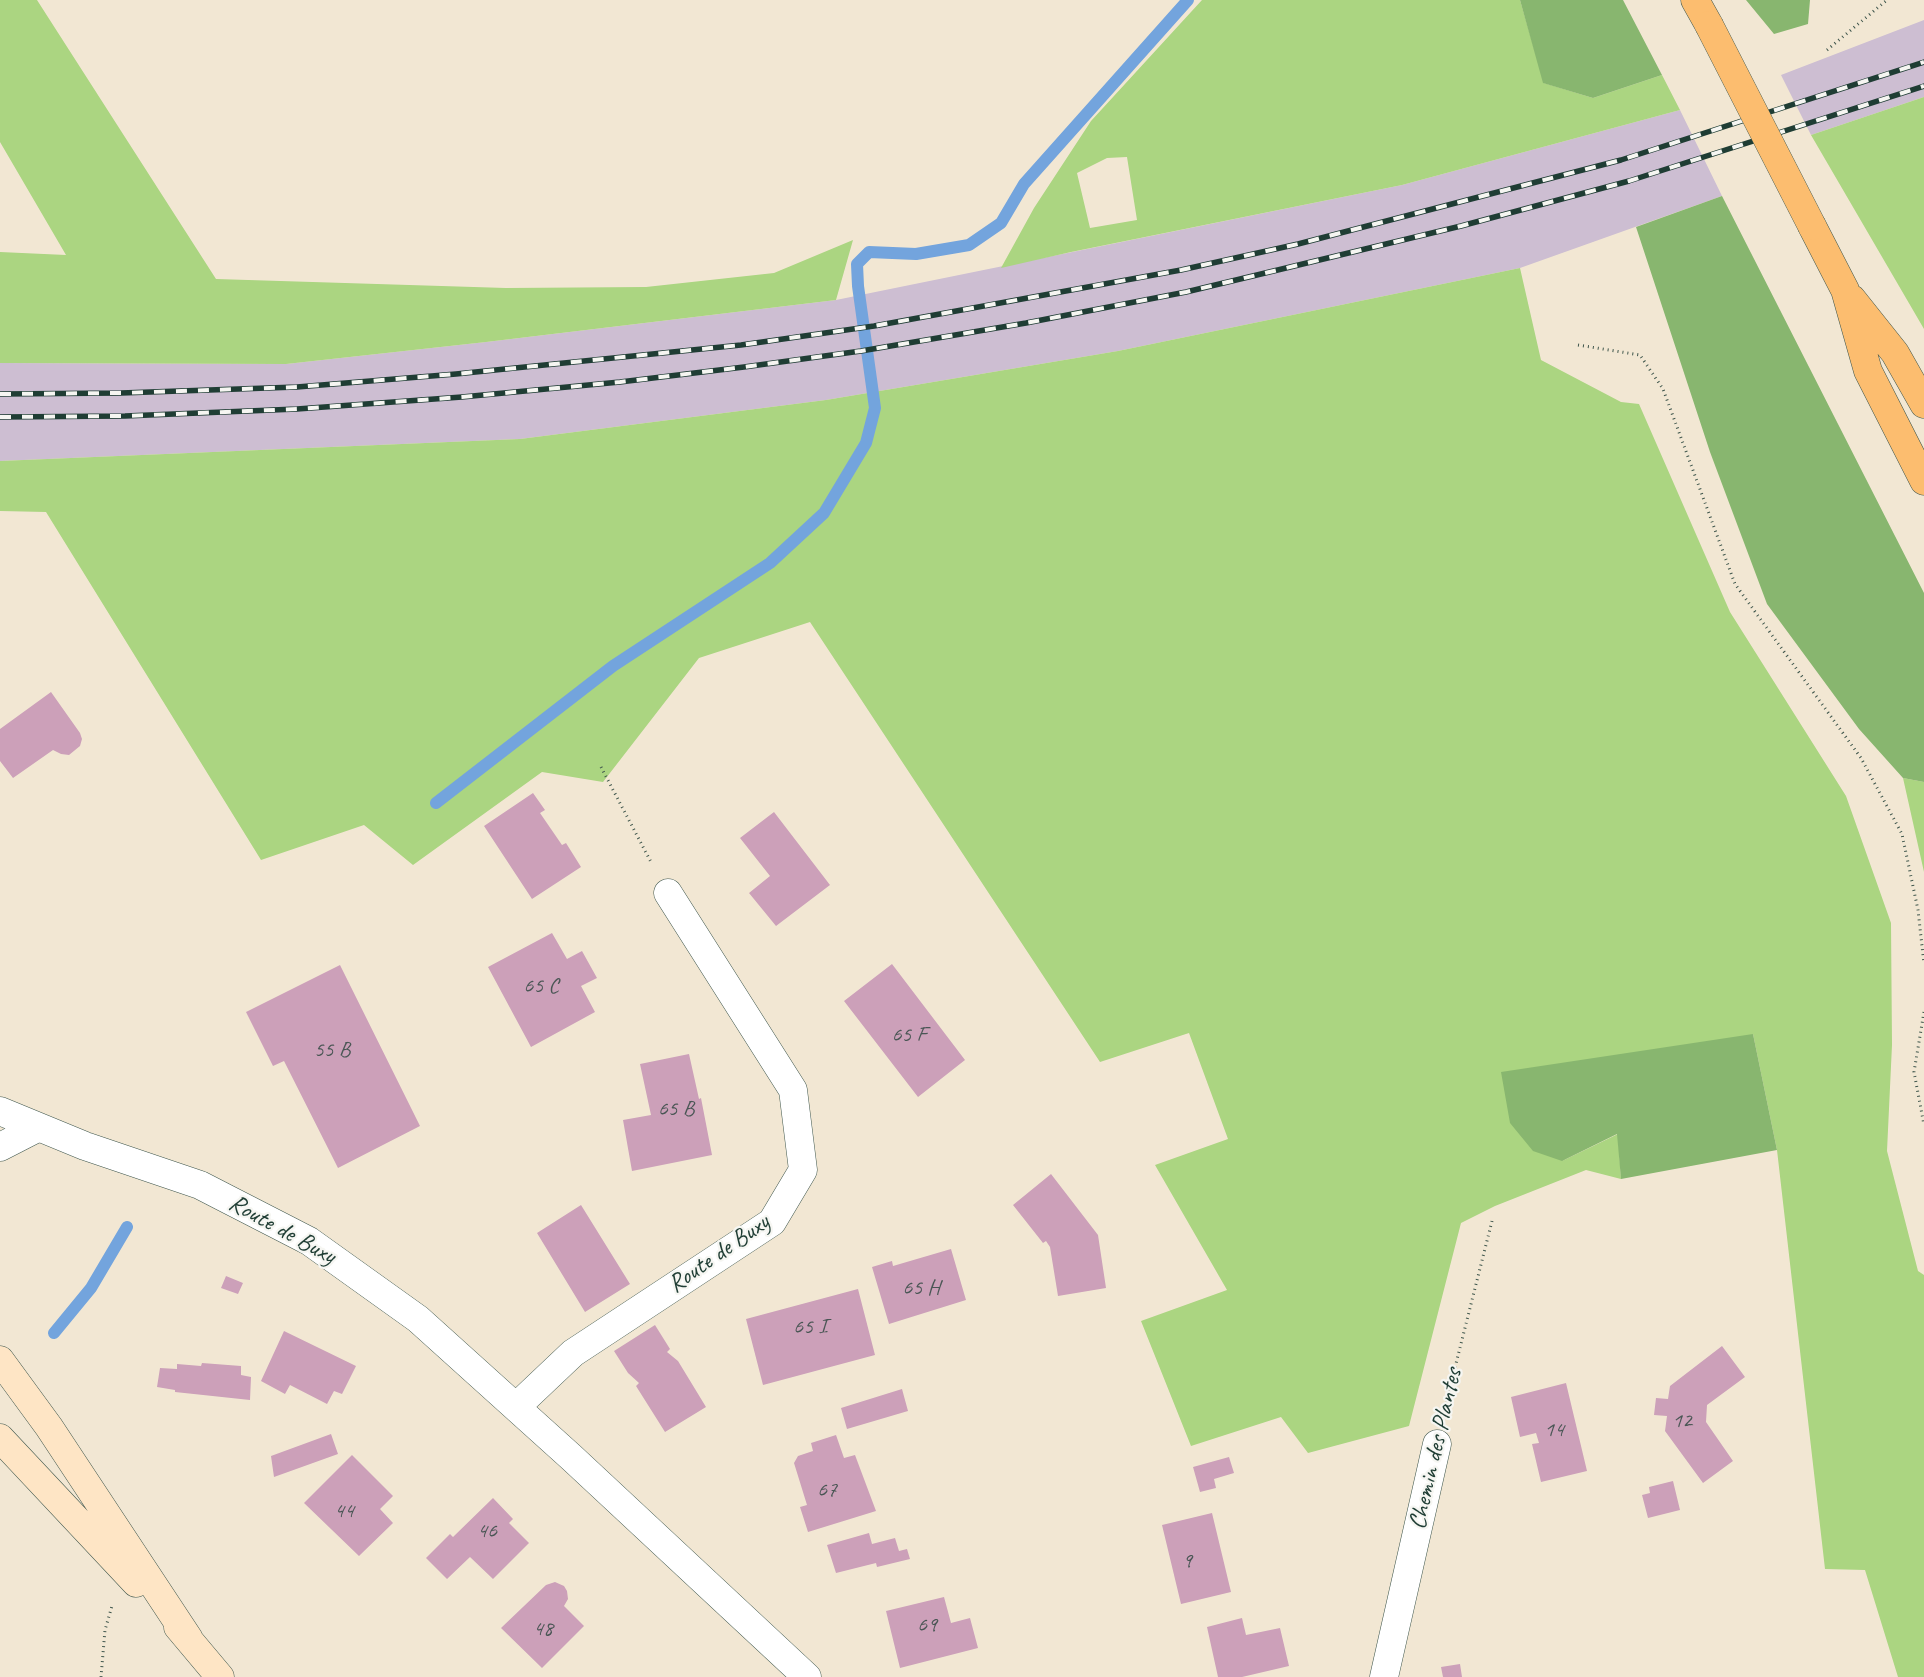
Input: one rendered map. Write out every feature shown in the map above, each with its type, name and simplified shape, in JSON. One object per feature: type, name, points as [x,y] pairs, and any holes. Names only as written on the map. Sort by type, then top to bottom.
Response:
[{"type":"main road","points":[[1695,0],[1845,290],[1868,371],[1924,481]]},
{"type":"main road","points":[[1845,290],[1896,353],[1924,404]]},
{"type":"main road","points":[[0,1360],[49,1427],[189,1639]]},
{"type":"main road","points":[[0,1438],[189,1639],[220,1677]]},
{"type":"street","name":"Route de Buxy","points":[[516,1408],[573,1353],[772,1222],[803,1170],[793,1090],[668,893]]},
{"type":"street","name":"Route de Buxy","points":[[0,1111],[39,1128],[200,1185],[310,1241],[418,1319],[571,1456],[807,1677]]},
{"type":"street","name":"Route de Buxy","points":[[0,1128],[39,1128]]},
{"type":"street","points":[[0,1147],[39,1128]]},
{"type":"street","name":"Chemin des Plantes","points":[[1384,1677],[1437,1444]]},
{"type":"path","points":[[1827,50],[1887,0]]},
{"type":"path","points":[[1578,345],[1640,355],[1663,389],[1735,584],[1861,758],[1902,834],[1918,910],[1924,964]]},
{"type":"path","points":[[601,767],[668,893]]},
{"type":"path","points":[[1924,1012],[1914,1072],[1924,1125]]},
{"type":"path","name":"Chemin des Plantes","points":[[1437,1444],[1492,1221]]},
{"type":"path","points":[[101,1677],[105,1630],[122,1568]]},
{"type":"shaded area","points":[[1924,20],[1924,97],[1811,135],[1781,75]]},
{"type":"shaded area","points":[[1680,110],[1722,196],[1520,268],[1118,351],[826,400],[520,439],[0,461],[0,363],[286,364],[836,300],[1402,185]]},
{"type":"green space","points":[[0,0],[37,0],[216,279],[506,288],[646,287],[774,273],[853,240],[836,300],[286,364],[0,363],[0,252],[66,255],[0,142]]},
{"type":"green space","points":[[1202,0],[1520,0],[1544,83],[1593,98],[1662,75],[1680,110],[1402,185],[1001,268],[1034,208],[1091,121]],"holes":[[[1127,157],[1137,220],[1090,228],[1077,173],[1107,158]]]},
{"type":"green space","points":[[1520,0],[1623,0],[1662,75],[1593,98],[1543,83]]},
{"type":"green space","points":[[1746,0],[1810,0],[1808,24],[1774,34]]},
{"type":"green space","points":[[1924,97],[1924,329],[1811,135]]},
{"type":"green space","points":[[1722,196],[1924,593],[1924,782],[1903,778],[1859,729],[1767,604],[1710,452],[1636,227]]},
{"type":"green space","points":[[1520,268],[1541,360],[1621,402],[1639,404],[1730,612],[1846,796],[1891,923],[1892,1045],[1887,1151],[1918,1271],[1924,1275],[1924,1677],[1898,1677],[1865,1570],[1825,1569],[1777,1150],[1753,1034],[1562,1161],[1618,1134],[1621,1179],[1586,1170],[1495,1206],[1461,1223],[1409,1426],[1308,1453],[1281,1417],[1191,1446],[1141,1321],[1227,1290],[1155,1165],[1228,1139],[1189,1033],[1100,1062],[810,622],[699,658],[603,782],[542,772],[413,865],[364,825],[261,860],[46,512],[0,511],[0,461],[520,439],[826,400],[1118,351]]},
{"type":"green space","points":[[1903,778],[1924,782],[1924,872]]},
{"type":"green space","points":[[1753,1034],[1777,1150],[1621,1179],[1617,1134],[1562,1161],[1533,1151],[1510,1123],[1501,1072]]},
{"type":"building","points":[[51,692],[80,733],[82,739],[80,746],[69,755],[53,750],[13,778],[0,761],[0,729]]},
{"type":"building","points":[[533,793],[545,810],[540,813],[562,845],[566,843],[581,867],[532,899],[484,826]]},
{"type":"building","points":[[774,812],[830,885],[776,926],[749,893],[770,876],[740,838]]},
{"type":"building","points":[[552,933],[567,959],[582,951],[597,978],[581,986],[595,1012],[531,1047],[488,967]]},
{"type":"building","points":[[892,964],[965,1060],[918,1097],[844,1001]]},
{"type":"building","points":[[340,965],[420,1126],[338,1168],[284,1061],[273,1066],[246,1012]]},
{"type":"building","points":[[689,1054],[699,1099],[701,1098],[712,1155],[632,1171],[623,1120],[651,1115],[640,1064]]},
{"type":"building","points":[[1051,1174],[1098,1235],[1106,1288],[1058,1296],[1050,1247],[1046,1241],[1043,1243],[1013,1205]]},
{"type":"building","points":[[581,1205],[630,1284],[585,1312],[537,1233]]},
{"type":"building","points":[[951,1249],[966,1300],[889,1324],[872,1267],[892,1261],[893,1266]]},
{"type":"building","points":[[226,1276],[243,1283],[238,1294],[221,1288]]},
{"type":"building","points":[[858,1289],[875,1355],[763,1385],[746,1319]]},
{"type":"building","points":[[655,1325],[670,1349],[667,1352],[678,1361],[706,1407],[665,1432],[636,1386],[639,1383],[628,1373],[614,1351]]},
{"type":"building","points":[[284,1331],[356,1366],[342,1394],[334,1391],[327,1404],[290,1385],[285,1394],[261,1381]]},
{"type":"building","points":[[1722,1346],[1745,1377],[1707,1405],[1706,1422],[1733,1461],[1703,1483],[1665,1431],[1667,1416],[1654,1415],[1656,1398],[1668,1399],[1670,1386]]},
{"type":"building","points":[[202,1363],[241,1366],[241,1375],[251,1377],[250,1400],[175,1392],[175,1390],[157,1387],[160,1368],[177,1369],[177,1364],[201,1366]]},
{"type":"building","points":[[1566,1383],[1587,1471],[1541,1482],[1532,1444],[1539,1443],[1536,1433],[1520,1437],[1511,1397]]},
{"type":"building","points":[[902,1389],[908,1411],[847,1429],[841,1408]]},
{"type":"building","points":[[331,1434],[338,1454],[274,1477],[271,1456]]},
{"type":"building","points":[[836,1435],[844,1458],[855,1455],[876,1511],[808,1532],[800,1507],[807,1505],[794,1463],[798,1456],[813,1451],[811,1443]]},
{"type":"building","points":[[352,1455],[393,1496],[380,1509],[393,1523],[359,1556],[304,1503]]},
{"type":"building","points":[[1229,1457],[1234,1473],[1214,1479],[1216,1488],[1200,1492],[1193,1467]]},
{"type":"building","points":[[1673,1481],[1680,1510],[1648,1518],[1642,1495],[1650,1493],[1649,1487]]},
{"type":"building","points":[[493,1498],[513,1519],[509,1523],[529,1543],[493,1579],[470,1557],[447,1579],[426,1558],[450,1534],[453,1537]]},
{"type":"building","points":[[1212,1513],[1231,1592],[1181,1604],[1162,1525]]},
{"type":"building","points":[[869,1533],[872,1544],[895,1538],[899,1551],[907,1549],[910,1559],[877,1567],[876,1563],[836,1573],[827,1545]]},
{"type":"building","points":[[555,1582],[564,1586],[567,1591],[568,1599],[564,1606],[584,1626],[542,1668],[501,1628],[546,1585]]},
{"type":"building","points":[[944,1597],[951,1623],[970,1618],[978,1648],[900,1668],[886,1611]]},
{"type":"building","points":[[1242,1618],[1246,1635],[1280,1628],[1289,1666],[1242,1677],[1218,1677],[1207,1627]]},
{"type":"building","points":[[1460,1664],[1462,1677],[1443,1677],[1441,1667]]},
{"type":"waterway","points":[[436,803],[613,666],[770,563],[824,513],[866,443],[875,408],[858,286],[857,264],[869,252],[916,254],[969,245],[1001,223],[1024,184],[1188,0]]},
{"type":"waterway","points":[[54,1333],[91,1288],[127,1227]]},
{"type":"railway","points":[[0,394],[121,393],[297,387],[456,374],[741,345],[874,326],[1181,270],[1298,244],[1621,160],[1924,62]]},
{"type":"railway","points":[[0,417],[125,416],[297,409],[462,397],[620,382],[744,367],[861,351],[1026,323],[1186,292],[1461,226],[1629,181],[1924,86]]}]
